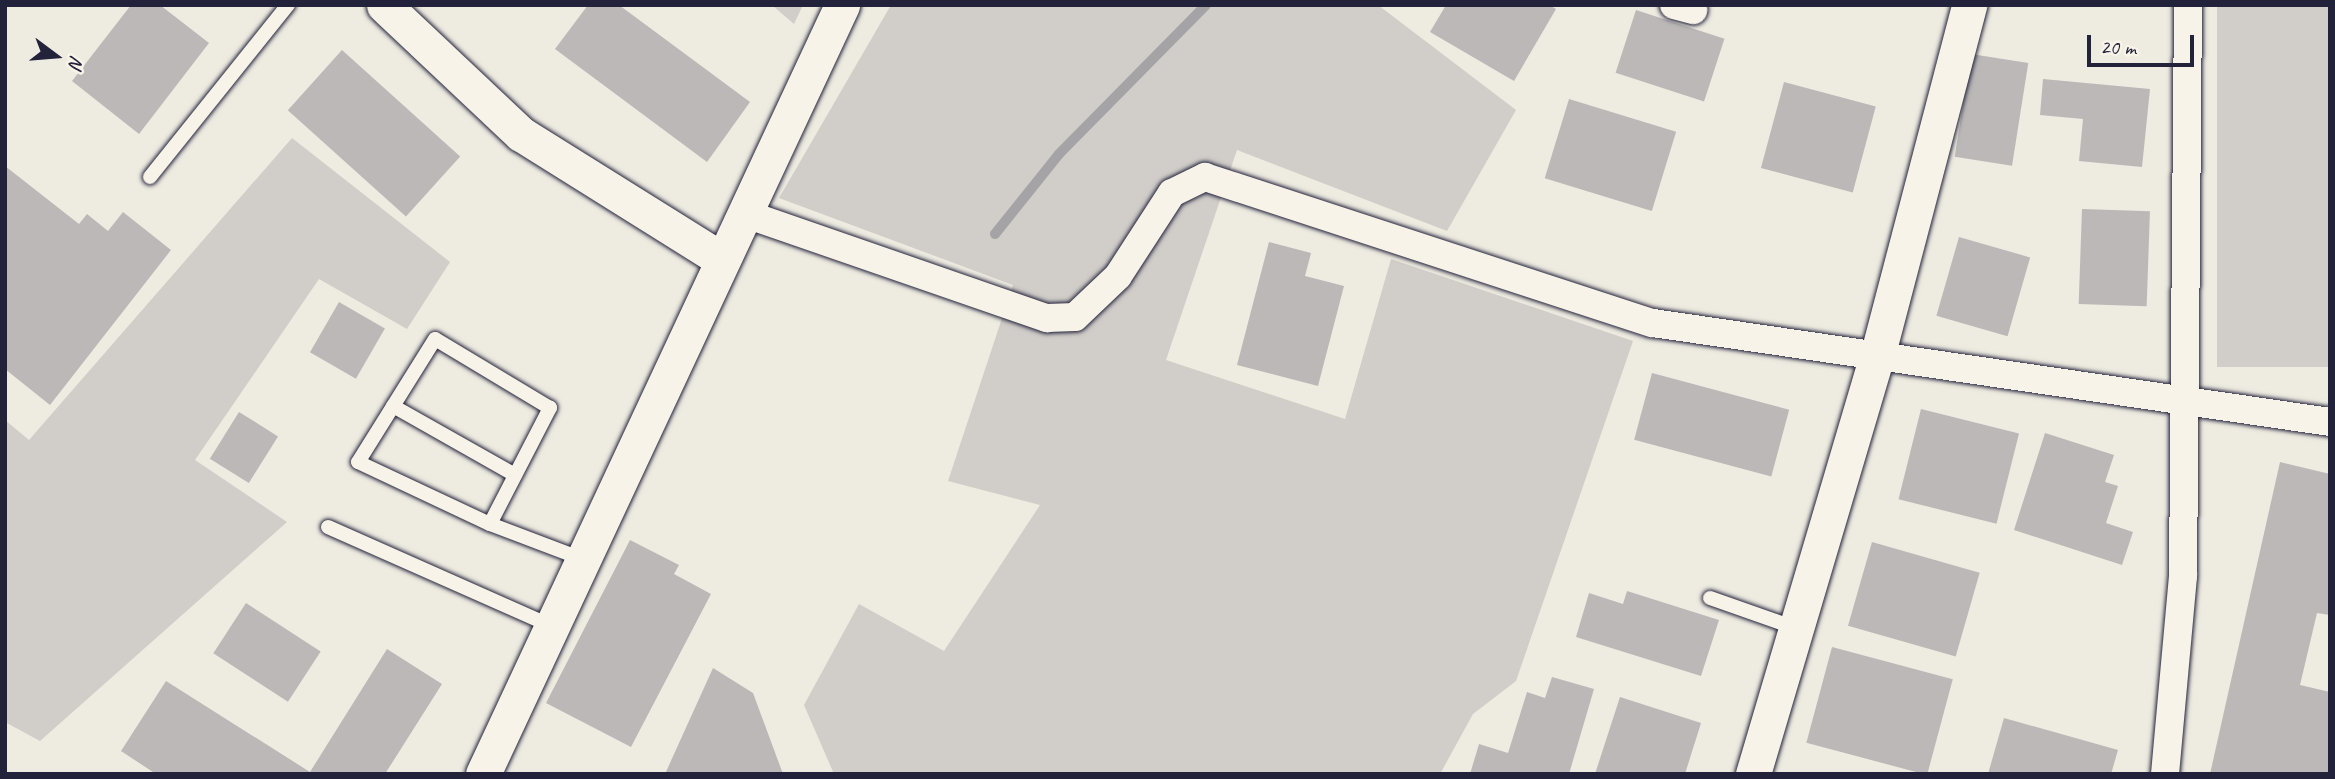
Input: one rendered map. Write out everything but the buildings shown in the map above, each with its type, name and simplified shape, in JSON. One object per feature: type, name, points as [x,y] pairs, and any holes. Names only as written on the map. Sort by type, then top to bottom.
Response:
[{"type":"street","points":[[384,5],[531,141],[720,259]]},
{"type":"street","points":[[482,774],[720,259],[842,5]]},
{"type":"street","points":[[1753,774],[1878,353],[1969,5]]},
{"type":"street","points":[[2165,774],[2183,576],[2188,400],[2188,5]]},
{"type":"street","points":[[743,213],[1047,318],[1075,317],[1118,276],[1172,193],[1205,177],[1653,323],[1878,353],[2330,422]]},
{"type":"lane","points":[[150,177],[288,5]]},
{"type":"lane","points":[[490,524],[550,408],[435,339],[358,462],[490,524],[582,559]]},
{"type":"lane","points":[[393,406],[515,475]]},
{"type":"lane","points":[[328,527],[551,626]]},
{"type":"lane","points":[[1710,598],[1797,629]]},
{"type":"shaded area","points":[[772,5],[803,5],[794,24]]},
{"type":"shaded area","points":[[891,5],[1378,5],[1516,110],[1447,231],[1237,150],[1166,360],[1345,419],[1391,259],[1633,341],[1516,681],[1473,714],[1440,774],[834,774],[804,705],[859,604],[944,651],[1040,505],[948,481],[1013,285],[779,198]]},
{"type":"shaded area","points":[[2217,5],[2330,5],[2330,367],[2217,367]]},
{"type":"shaded area","points":[[292,138],[450,262],[407,329],[319,279],[195,460],[287,522],[40,741],[5,722],[5,420],[29,440]]},
{"type":"waterway","points":[[995,234],[1059,154],[1206,5]]}]
